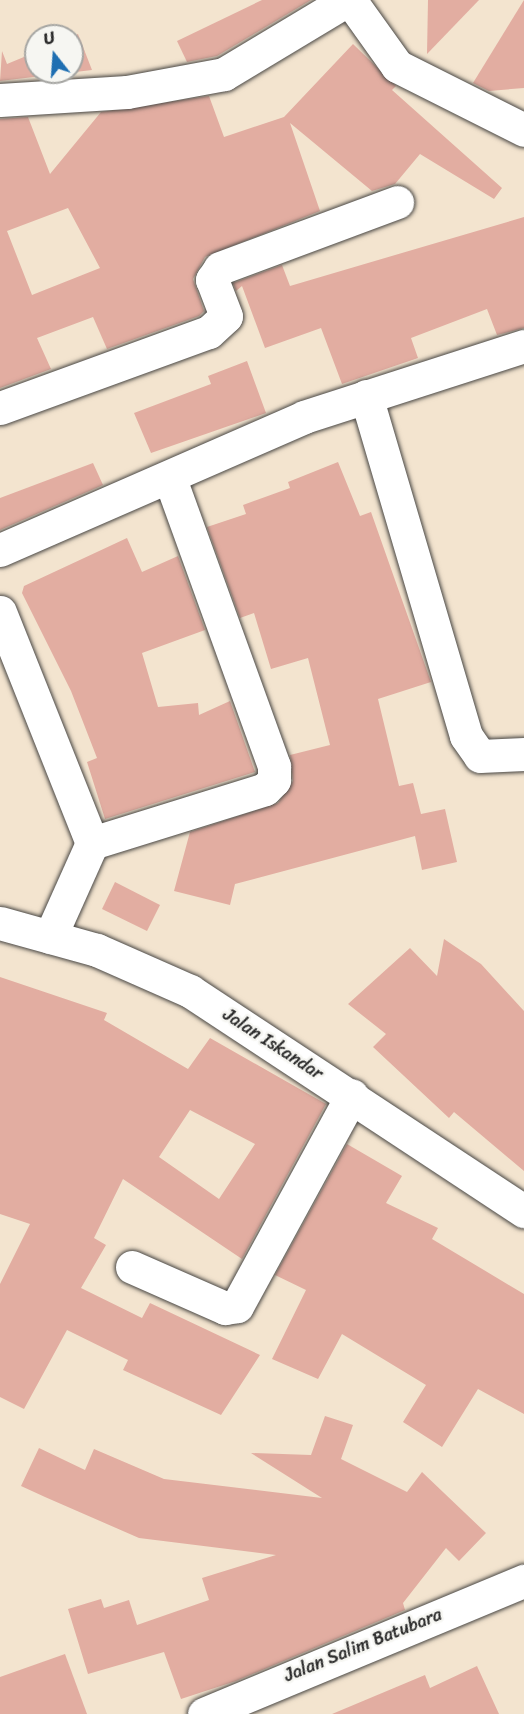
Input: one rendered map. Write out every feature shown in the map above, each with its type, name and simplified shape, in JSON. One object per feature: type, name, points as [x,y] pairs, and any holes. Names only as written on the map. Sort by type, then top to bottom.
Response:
[{"type":"street","points":[[0,100],[127,92],[224,74],[348,0],[397,66],[524,130]]},
{"type":"street","points":[[0,408],[209,332],[226,316],[212,280],[220,268],[397,202]]},
{"type":"street","points":[[0,550],[170,479],[304,417],[524,346]]},
{"type":"street","points":[[366,396],[466,736],[480,756],[524,754]]},
{"type":"street","points":[[92,843],[265,789],[274,780],[274,766],[170,479]]},
{"type":"street","points":[[0,612],[92,843],[50,937]]},
{"type":"street","name":"Jalan Iskandar","points":[[0,923],[97,950],[190,991],[352,1095],[524,1211]]},
{"type":"street","points":[[132,1267],[225,1308],[237,1306],[352,1095]]},
{"type":"street","name":"Jalan Salim Batubara","points":[[204,1714],[248,1703],[524,1581]]},
{"type":"building","points":[[262,0],[311,0],[217,56],[187,62],[177,41]]},
{"type":"building","points":[[428,0],[479,0],[427,54]]},
{"type":"building","points":[[524,0],[524,88],[489,91],[473,83]]},
{"type":"building","points":[[353,44],[396,86],[392,90],[502,188],[494,199],[420,154],[395,184],[372,191],[290,123],[320,211],[205,257],[193,279],[204,311],[199,316],[107,349],[93,317],[37,338],[51,369],[0,388],[0,119],[28,117],[50,174],[101,112],[209,96],[224,137],[284,117]],"holes":[[[68,208],[100,268],[32,295],[7,231]]]},
{"type":"building","points":[[84,49],[92,70],[84,71]]},
{"type":"building","points":[[2,51],[7,64],[24,57],[24,78],[0,81]]},
{"type":"building","points":[[524,217],[524,328],[497,335],[487,309],[411,338],[418,358],[342,384],[321,328],[265,348],[242,286],[236,291],[233,283],[282,265],[290,286]]},
{"type":"building","points":[[247,361],[266,413],[151,453],[134,413],[211,384],[208,376]]},
{"type":"building","points":[[338,462],[360,516],[371,512],[431,682],[378,699],[399,786],[413,783],[421,814],[445,809],[457,862],[422,870],[415,836],[235,884],[230,905],[174,891],[190,832],[278,803],[293,781],[290,755],[330,745],[308,658],[271,669],[254,613],[240,618],[207,527],[246,514],[243,505],[290,488],[288,482]]},
{"type":"building","points":[[93,463],[103,485],[0,530],[0,498]]},
{"type":"building","points":[[127,538],[142,572],[178,556],[205,630],[142,653],[158,707],[198,703],[199,715],[230,701],[255,772],[105,819],[87,762],[97,758],[71,691],[22,593],[24,586]]},
{"type":"building","points":[[115,882],[160,905],[147,931],[102,909]]},
{"type":"building","points":[[444,939],[481,964],[524,1011],[524,1171],[454,1112],[449,1118],[373,1047],[386,1034],[348,1004],[410,948],[437,976]]},
{"type":"building","points":[[0,977],[107,1013],[104,1020],[188,1069],[210,1038],[326,1104],[242,1259],[123,1179],[94,1238],[106,1245],[81,1288],[142,1318],[150,1303],[260,1355],[221,1415],[123,1370],[128,1360],[67,1330],[24,1409],[0,1397],[0,1284],[30,1224],[0,1214]],"holes":[[[190,1110],[255,1144],[219,1199],[159,1157]]]},
{"type":"building","points":[[347,1144],[402,1176],[386,1203],[438,1228],[432,1239],[524,1294],[524,1414],[478,1389],[442,1447],[403,1422],[426,1385],[342,1334],[318,1379],[272,1359],[306,1290],[275,1275]]},
{"type":"building","points":[[325,1416],[353,1425],[341,1459],[407,1492],[422,1472],[486,1533],[459,1561],[446,1548],[403,1603],[405,1610],[236,1681],[181,1699],[164,1652],[88,1674],[68,1609],[101,1599],[104,1608],[129,1600],[137,1625],[209,1600],[202,1578],[276,1555],[139,1538],[45,1497],[21,1486],[39,1448],[85,1470],[94,1449],[164,1479],[322,1498],[251,1453],[311,1455]]},
{"type":"building","points":[[65,1654],[87,1714],[0,1714],[0,1677]]},
{"type":"building","points":[[477,1666],[499,1714],[332,1714],[425,1675],[430,1688]]}]
